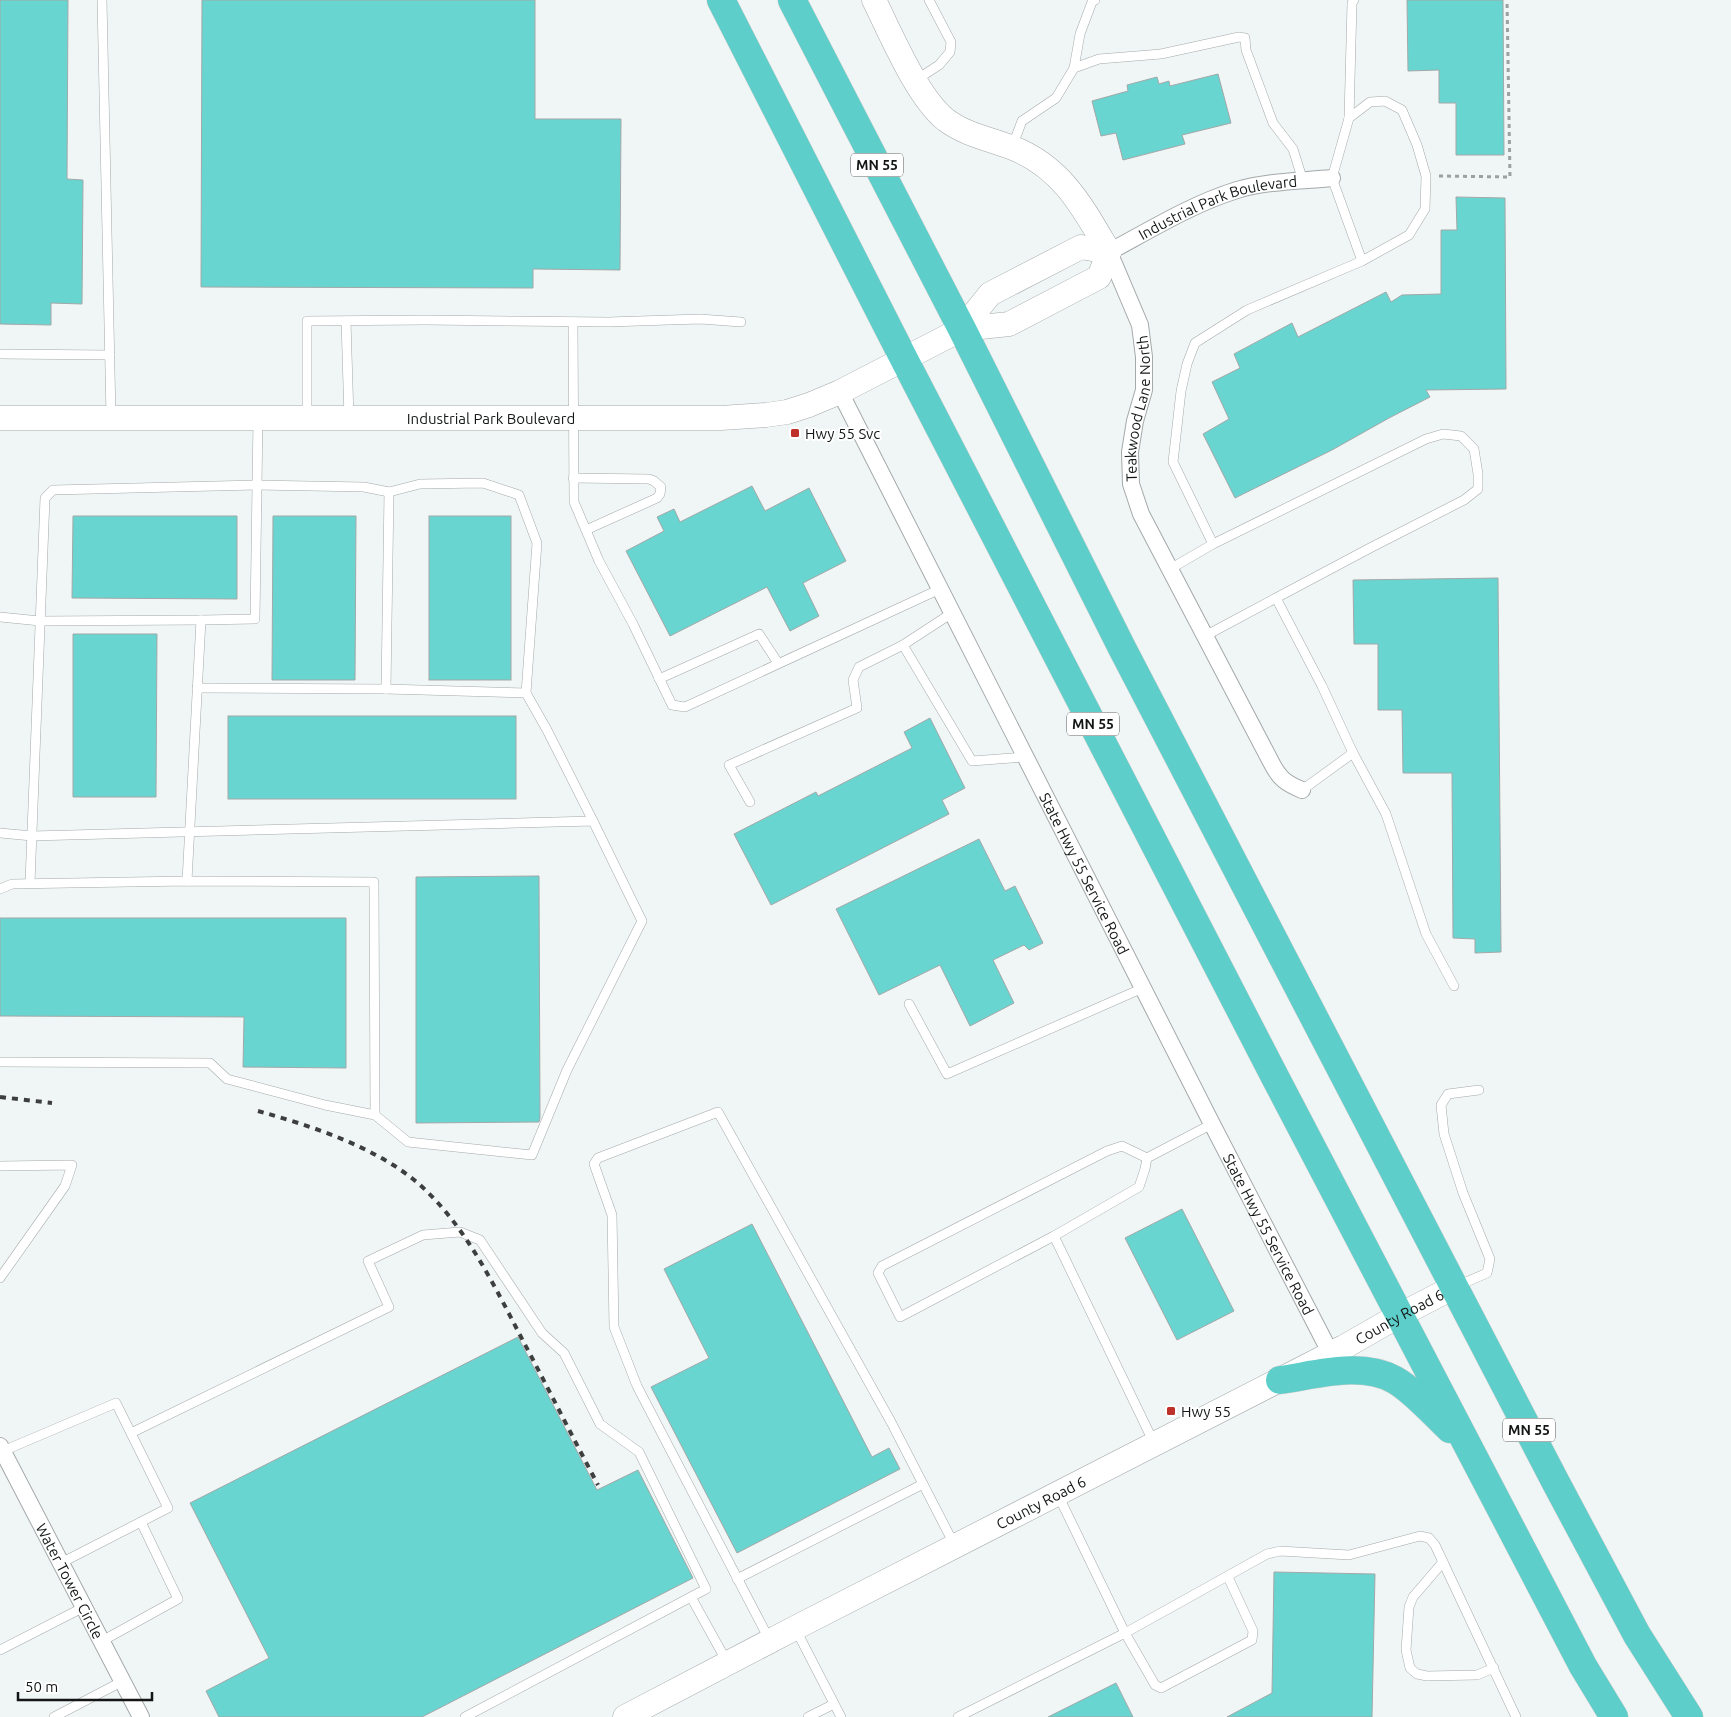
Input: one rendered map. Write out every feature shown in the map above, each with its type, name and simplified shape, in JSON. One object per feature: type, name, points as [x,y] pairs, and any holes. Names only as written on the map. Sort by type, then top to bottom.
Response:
[{"type":"highway","name":"MN 55","points":[[721,0],[904,359],[1469,1449],[1583,1666],[1614,1717]]},
{"type":"highway","name":"MN 55","points":[[792,0],[962,329],[1122,648],[1454,1287],[1637,1635],[1689,1717]]},
{"type":"highway","points":[[1280,1380],[1354,1370],[1374,1372],[1395,1380],[1426,1406],[1469,1449]]},
{"type":"street","name":"Teakwood Lane North","points":[[874,0],[916,80],[933,106],[945,119],[960,129],[980,138],[1012,148],[1031,157],[1065,185],[1075,196],[1109,252],[1140,326],[1144,357],[1144,390],[1135,421],[1130,452],[1130,484],[1141,514],[1278,776],[1302,790]]},
{"type":"street","name":"Industrial Park Boulevard","points":[[962,329],[990,294],[1081,247],[1109,252],[1195,207],[1231,192],[1258,185],[1332,178]]},
{"type":"street","name":"Industrial Park Boulevard","points":[[0,418],[721,418],[787,412],[840,392],[962,329],[1010,324],[1099,276],[1109,252]]},
{"type":"street","name":"State Hwy 55 Service Road","points":[[840,392],[1331,1354]]},
{"type":"street","name":"County Road 6","points":[[625,1717],[1331,1354],[1454,1287]]},
{"type":"street","name":"Water Tower Circle","points":[[1,1448],[141,1717]]},
{"type":"lane","points":[[102,0],[111,418]]},
{"type":"lane","points":[[916,80],[939,65],[950,52],[951,42],[928,0]]},
{"type":"lane","points":[[1012,148],[1022,121],[1056,98],[1074,68],[1080,34],[1092,2],[1095,0]]},
{"type":"lane","points":[[1354,0],[1352,3],[1349,118],[1332,178],[1362,261]]},
{"type":"lane","points":[[1074,68],[1099,59],[1161,54],[1239,37],[1245,38],[1246,50],[1273,123],[1293,149],[1303,181]]},
{"type":"lane","points":[[1213,544],[1173,462],[1181,391],[1187,364],[1195,343],[1246,310],[1362,261],[1409,235],[1424,209],[1426,176],[1418,145],[1402,110],[1385,101],[1370,102],[1349,118]]},
{"type":"lane","points":[[307,418],[306,321],[573,322],[700,319],[741,322]]},
{"type":"lane","points":[[346,321],[348,418]]},
{"type":"lane","points":[[573,322],[574,502],[599,561],[633,624],[672,705],[685,707],[940,588]]},
{"type":"lane","points":[[0,354],[110,355]]},
{"type":"lane","points":[[0,618],[40,621],[255,619],[258,418]]},
{"type":"lane","points":[[1170,569],[1213,544],[1426,439],[1443,434],[1461,436],[1474,449],[1478,489],[1464,500],[1205,636]]},
{"type":"lane","points":[[573,478],[648,479],[661,487],[657,498],[586,530]]},
{"type":"lane","points":[[0,1062],[210,1064],[227,1079],[325,1105],[375,1115],[408,1142],[532,1155],[567,1070],[642,921],[547,730],[526,693],[537,542],[519,495],[483,483],[420,484],[389,492],[364,487],[257,485],[54,490],[45,498],[30,883]]},
{"type":"lane","points":[[386,689],[389,492]]},
{"type":"lane","points":[[1276,598],[1322,686],[1353,753],[1386,814],[1426,934],[1454,986]]},
{"type":"lane","points":[[750,802],[729,765],[857,708],[853,680],[860,667],[903,645],[952,613]]},
{"type":"lane","points":[[187,881],[201,620]]},
{"type":"lane","points":[[659,679],[759,634],[778,663]]},
{"type":"lane","points":[[903,645],[972,761],[1026,757]]},
{"type":"lane","points":[[197,688],[386,689],[526,693]]},
{"type":"lane","points":[[1302,790],[1353,753]]},
{"type":"lane","points":[[0,834],[32,836],[592,821]]},
{"type":"lane","points":[[0,889],[12,884],[30,883],[187,881],[374,882],[375,1115]]},
{"type":"lane","points":[[909,1004],[947,1074],[1143,988]]},
{"type":"lane","points":[[1454,1287],[1487,1273],[1490,1259],[1463,1193],[1444,1134],[1441,1105],[1448,1094],[1479,1090]]},
{"type":"lane","points":[[770,1642],[637,1386],[614,1327],[612,1214],[594,1164],[598,1158],[718,1112],[891,1422],[955,1546]]},
{"type":"lane","points":[[1147,1158],[1212,1124]]},
{"type":"lane","points":[[1122,1146],[1147,1158],[1139,1187],[1054,1236],[900,1316],[878,1273],[882,1266],[1107,1152],[1122,1146]]},
{"type":"lane","points":[[0,1166],[72,1165],[64,1186],[0,1278]]},
{"type":"lane","points":[[131,1433],[389,1307],[368,1261],[423,1235],[460,1232],[480,1240],[542,1333],[564,1353],[600,1424],[639,1452],[706,1589],[465,1717]]},
{"type":"lane","points":[[1054,1236],[1154,1444]]},
{"type":"lane","points":[[1,1448],[116,1403],[168,1508],[61,1562]]},
{"type":"lane","points":[[737,1579],[923,1484]]},
{"type":"lane","points":[[1058,1494],[1125,1633],[1154,1686],[1161,1688],[1252,1640],[1253,1631],[1228,1577]]},
{"type":"lane","points":[[102,1641],[178,1599],[141,1522]]},
{"type":"lane","points":[[958,1717],[1125,1633],[1267,1554],[1280,1551],[1349,1555],[1420,1536],[1430,1538],[1443,1562],[1516,1717]]},
{"type":"lane","points":[[1443,1562],[1416,1593],[1409,1608],[1406,1650],[1410,1668],[1416,1674],[1427,1676],[1477,1675],[1494,1668]]},
{"type":"lane","points":[[691,1597],[728,1664]]},
{"type":"lane","points":[[0,1650],[84,1607]]},
{"type":"lane","points":[[795,1628],[841,1717]]},
{"type":"lane","points":[[54,1717],[123,1681]]},
{"type":"lane","points":[[808,1717],[834,1704]]},
{"type":"path","points":[[1426,176],[1510,178],[1507,0]]},
{"type":"building","points":[[0,0],[68,0],[67,179],[83,180],[82,304],[51,303],[51,325],[0,324]]},
{"type":"building","points":[[202,0],[535,0],[535,119],[621,119],[620,270],[533,269],[533,288],[201,287]]},
{"type":"building","points":[[1407,0],[1503,0],[1504,155],[1456,155],[1456,103],[1439,103],[1439,70],[1408,71]]},
{"type":"building","points":[[1218,74],[1231,123],[1182,135],[1185,144],[1123,160],[1116,133],[1101,136],[1092,101],[1128,91],[1127,85],[1157,77],[1159,84],[1169,81],[1170,86]]},
{"type":"building","points":[[1456,197],[1505,198],[1506,389],[1426,390],[1430,397],[1332,450],[1235,498],[1203,434],[1229,419],[1212,382],[1240,368],[1234,354],[1292,323],[1298,337],[1386,292],[1391,302],[1402,295],[1441,294],[1441,230],[1457,230]]},
{"type":"building","points":[[752,486],[765,511],[809,488],[846,561],[803,583],[819,616],[790,631],[767,587],[670,636],[626,551],[664,531],[657,517],[674,509],[680,522]]},
{"type":"building","points":[[73,516],[237,516],[237,599],[72,598]]},
{"type":"building","points":[[273,516],[356,516],[355,680],[272,680]]},
{"type":"building","points":[[429,516],[511,516],[511,680],[429,680]]},
{"type":"building","points":[[1498,578],[1501,952],[1475,953],[1475,939],[1453,938],[1452,773],[1403,773],[1402,710],[1378,710],[1378,644],[1354,644],[1353,580]]},
{"type":"building","points":[[73,634],[157,634],[156,797],[73,797]]},
{"type":"building","points":[[228,716],[516,716],[516,799],[228,799]]},
{"type":"building","points":[[930,718],[965,788],[942,800],[949,814],[771,905],[734,834],[816,792],[818,796],[912,748],[904,732]]},
{"type":"building","points":[[979,839],[1005,891],[1015,886],[1043,943],[1029,950],[1024,945],[993,960],[1014,1003],[970,1026],[940,965],[879,995],[836,909]]},
{"type":"building","points":[[539,876],[539,1122],[416,1123],[416,877]]},
{"type":"building","points":[[0,918],[346,918],[346,1068],[243,1067],[244,1017],[0,1016]]},
{"type":"building","points":[[1182,1209],[1234,1311],[1177,1340],[1125,1238]]},
{"type":"building","points":[[752,1224],[872,1457],[889,1448],[900,1469],[737,1553],[651,1387],[709,1358],[664,1269]]},
{"type":"building","points":[[518,1337],[597,1490],[638,1470],[693,1578],[422,1717],[219,1717],[206,1691],[269,1658],[190,1503]]},
{"type":"building","points":[[1274,1572],[1375,1574],[1372,1717],[1227,1717],[1272,1693]]},
{"type":"building","points":[[1116,1683],[1133,1717],[1048,1717]]},
{"type":"railway","points":[[0,1097],[52,1103]]},
{"type":"railway","points":[[258,1111],[343,1139],[383,1159],[419,1184],[435,1200],[464,1236],[489,1276],[598,1485]]},
{"type":"place","name":"Hwy 55 Svc","points":[[795,433]]},
{"type":"place","name":"Hwy 55","points":[[1171,1411]]}]
